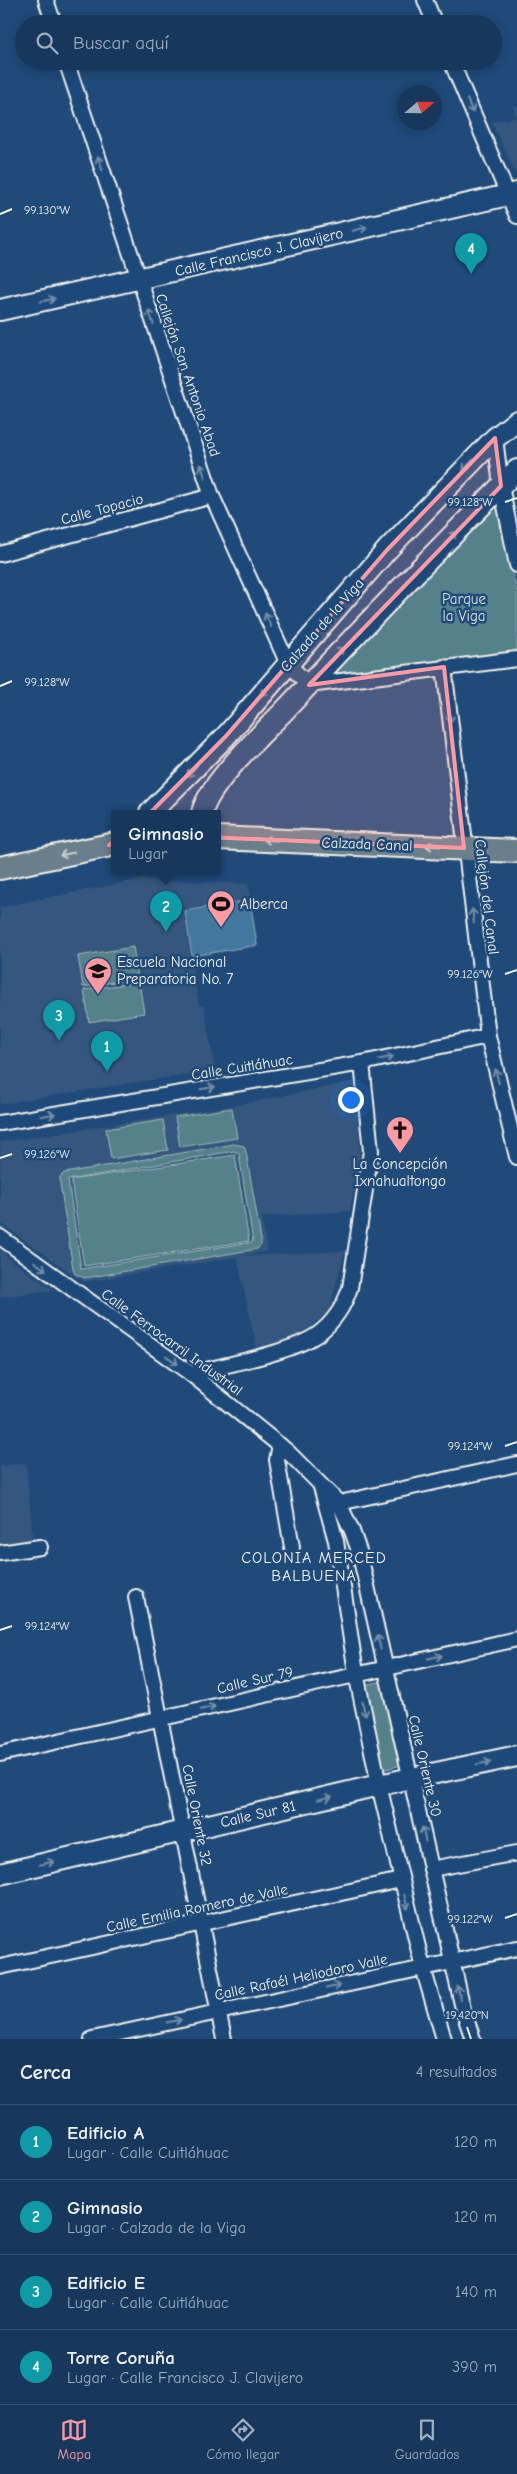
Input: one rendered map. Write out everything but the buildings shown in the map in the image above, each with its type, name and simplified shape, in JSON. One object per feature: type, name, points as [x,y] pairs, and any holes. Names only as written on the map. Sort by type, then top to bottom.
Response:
[{"type":"main road","name":"Calzada Canal","points":[[221,838],[464,848],[517,852]]},
{"type":"main road","points":[[0,868],[111,843]]},
{"type":"street","points":[[46,0],[51,15]]},
{"type":"street","points":[[425,0],[431,15]]},
{"type":"street","name":"Callejón San Antonio Abad","points":[[69,70],[212,496],[288,664],[309,684]]},
{"type":"street","points":[[455,70],[513,194],[517,216]]},
{"type":"street","name":"Calle Francisco J. Clavijero","points":[[0,310],[513,194]]},
{"type":"street","name":"Calzada de la Viga","points":[[153,810],[226,736],[387,550],[495,438],[517,421]]},
{"type":"street","points":[[495,438],[501,486],[517,565]]},
{"type":"street","name":"Calzada de la Viga","points":[[203,810],[205,800],[245,752],[517,470]]},
{"type":"street","name":"Calle Topacio","points":[[0,554],[212,496]]},
{"type":"street","name":"Calzada de la Viga","points":[[309,684],[444,666],[517,659]]},
{"type":"street","name":"Callejón del Canal","points":[[444,666],[464,848],[488,1036],[517,1157]]},
{"type":"street","name":"Calle Cuitláhuac","points":[[0,1123],[362,1063],[488,1036]]},
{"type":"street","points":[[190,1374],[299,1344],[317,1335],[344,1307],[350,1288],[371,1151],[362,1063]]},
{"type":"street","name":"Calle Ferrocarril Industrial","points":[[0,1237],[190,1374],[280,1445],[319,1480],[333,1504]]},
{"type":"street","points":[[280,1445],[277,1460],[292,1547]]},
{"type":"street","points":[[444,2039],[423,1968],[379,1785],[356,1673],[336,1541],[333,1504],[517,1464]]},
{"type":"street","name":"Calle Oriente 30","points":[[333,1504],[352,1531],[359,1551],[412,1778],[452,1962],[464,2013],[473,2039]]},
{"type":"street","points":[[0,1553],[40,1546]]},
{"type":"street","name":"Calle Oriente 32","points":[[136,1597],[224,2039]]},
{"type":"street","name":"Calle Sur 79","points":[[0,1754],[161,1719],[356,1673],[517,1639]]},
{"type":"street","name":"Calle Sur 81","points":[[0,1874],[379,1785],[517,1756]]},
{"type":"street","points":[[431,1869],[517,1853]]},
{"type":"street","name":"Calle Emilia Romero de Valle","points":[[0,1967],[401,1880]]},
{"type":"street","name":"Calle Rafaél Heliodoro Valle","points":[[92,2039],[517,1948]]},
{"type":"highlighted area","points":[[495,438],[501,486],[309,685],[444,667],[464,848],[205,837],[109,845],[154,809],[226,736],[387,550]]},
{"type":"shaded area","points":[[513,106],[517,106],[517,172],[515,173],[492,122],[516,117]]},
{"type":"shaded area","name":"Escuela Nacional Preparatoria No. 7","points":[[142,879],[248,884],[259,947],[191,958],[199,1006],[204,1005],[215,1070],[0,1104],[0,907]]},
{"type":"shaded area","name":"Alberca","points":[[250,900],[257,945],[192,956],[185,911]]},
{"type":"shaded area","points":[[356,1081],[360,1156],[350,1211],[262,1217],[267,1251],[243,1256],[345,1251],[329,1312],[295,1339],[257,1350],[237,1257],[84,1282],[0,1223],[0,1142],[243,1104]]},
{"type":"shaded area","points":[[0,1250],[13,1262],[54,1290],[0,1297]]},
{"type":"shaded area","points":[[26,1463],[33,1541],[0,1545],[0,1466]]},
{"type":"green space","name":"Parque la Viga","points":[[497,503],[517,593],[517,655],[328,680],[325,674]]},
{"type":"green space","points":[[133,947],[138,978],[83,987],[78,956]]},
{"type":"green space","points":[[139,982],[144,1013],[89,1022],[84,990]]},
{"type":"green space","points":[[232,1108],[237,1138],[180,1147],[175,1117]]},
{"type":"green space","points":[[163,1120],[168,1150],[111,1159],[106,1129]]},
{"type":"green space","points":[[234,1144],[244,1146],[261,1245],[257,1249],[85,1278],[75,1274],[73,1269],[60,1183],[60,1177],[64,1173]],"holes":[[[234,1151],[239,1154],[253,1242],[81,1269],[68,1180]]]},
{"type":"green space","points":[[235,1155],[249,1241],[84,1266],[71,1180]]},
{"type":"green space","points":[[384,1681],[402,1765],[382,1770],[363,1685]]},
{"type":"place","name":"Torre Coruña","points":[[471,274]]},
{"type":"place","name":"Alberca","points":[[221,928]]},
{"type":"place","name":"Gimnasio","points":[[166,932]]},
{"type":"place","name":"Escuela Nacional Preparatoria No. 7","points":[[98,995]]},
{"type":"place","name":"Edificio E","points":[[59,1041]]},
{"type":"place","name":"Edificio A","points":[[107,1072]]},
{"type":"place","name":"La Concepción Ixnahualtongo","points":[[400,1154]]},
{"type":"district","name":"COLONIA MERCED BALBUENA","points":[[314,1567]]}]
